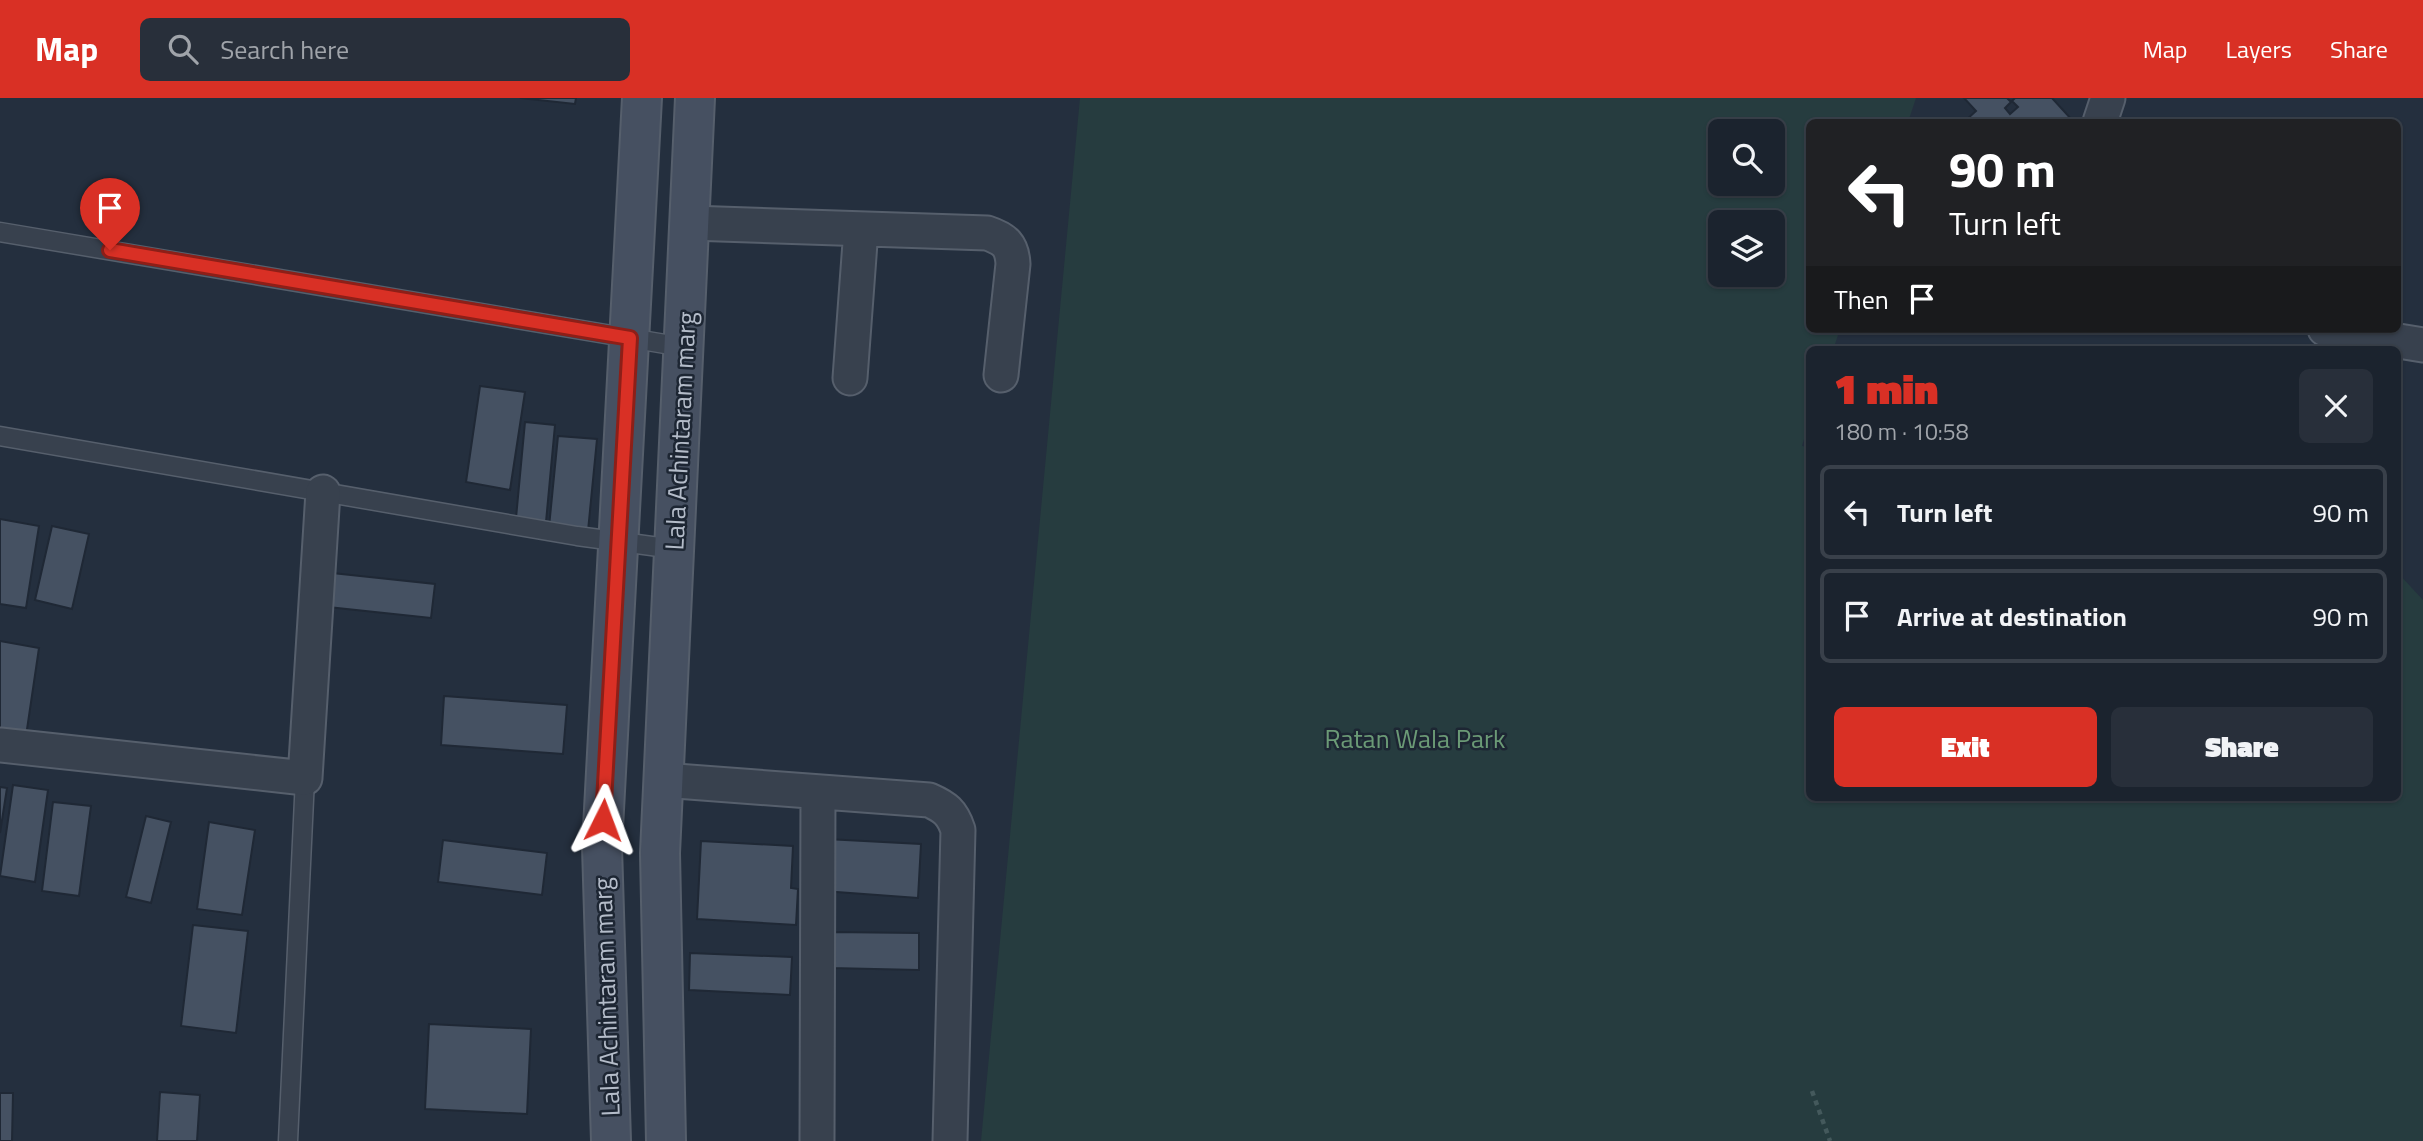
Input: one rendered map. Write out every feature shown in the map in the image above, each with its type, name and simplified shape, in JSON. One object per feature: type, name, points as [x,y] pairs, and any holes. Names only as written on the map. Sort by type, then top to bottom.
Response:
[{"type":"street","name":"Lala Achintaram marg","points":[[611,1141],[602,847],[642,98]]},
{"type":"street","name":"Lala Achintaram marg","points":[[666,1141],[660,853],[695,98]]},
{"type":"street","points":[[2101,119],[2108,98]]},
{"type":"street","points":[[690,223],[987,233],[1000,237],[1012,251],[1013,264],[1001,375]]},
{"type":"street","points":[[850,377],[861,229]]},
{"type":"street","points":[[2350,333],[2423,345]]},
{"type":"street","points":[[0,745],[305,778],[323,492]]},
{"type":"street","points":[[663,780],[929,800],[946,808],[954,817],[958,830],[950,1141]]},
{"type":"street","points":[[817,1141],[818,792]]},
{"type":"lane","points":[[0,232],[683,347]]},
{"type":"lane","points":[[0,436],[674,550]]},
{"type":"lane","points":[[288,1141],[305,778]]},
{"type":"path","points":[[1812,1091],[1830,1141]]},
{"type":"green space","name":"Ratan Wala Park","points":[[1080,98],[1916,98],[1909,119],[1806,119],[1806,333],[1839,333],[1834,346],[1806,346],[1806,433],[1802,446],[1806,446],[1806,801],[2401,801],[2401,576],[2423,600],[2423,1141],[981,1141]]},
{"type":"building","points":[[520,98],[576,98],[575,104]]},
{"type":"building","points":[[1964,98],[2007,98],[2011,102],[2005,108],[2010,114],[2018,107],[2012,101],[2015,98],[2052,98],[2071,119],[1967,119],[1976,111]]},
{"type":"building","points":[[480,386],[525,392],[510,490],[466,482]]},
{"type":"building","points":[[525,422],[555,425],[546,522],[516,518]]},
{"type":"building","points":[[558,436],[597,439],[588,531],[549,527]]},
{"type":"building","points":[[0,519],[39,526],[26,608],[0,604]]},
{"type":"building","points":[[52,526],[89,534],[72,609],[35,600]]},
{"type":"building","points":[[332,573],[435,584],[431,618],[328,607]]},
{"type":"building","points":[[0,641],[39,648],[25,743],[0,739]]},
{"type":"building","points":[[444,696],[567,705],[563,754],[441,745]]},
{"type":"building","points":[[13,785],[48,790],[35,882],[0,876]]},
{"type":"building","points":[[0,787],[7,788],[0,833]]},
{"type":"building","points":[[53,802],[91,806],[79,896],[42,891]]},
{"type":"building","points":[[146,816],[171,822],[151,903],[126,897]]},
{"type":"building","points":[[209,822],[255,830],[242,915],[197,909]]},
{"type":"building","points":[[826,839],[921,844],[918,898],[823,891]]},
{"type":"building","points":[[443,840],[547,853],[542,895],[438,882]]},
{"type":"building","points":[[701,841],[793,846],[791,888],[798,889],[796,925],[697,919]]},
{"type":"building","points":[[193,925],[248,931],[236,1033],[181,1026]]},
{"type":"building","points":[[830,932],[919,933],[919,970],[830,968]]},
{"type":"building","points":[[690,953],[792,957],[790,995],[689,990]]},
{"type":"building","points":[[429,1024],[531,1029],[527,1114],[425,1109]]},
{"type":"building","points":[[160,1092],[200,1095],[197,1141],[157,1141]]},
{"type":"building","points":[[0,1093],[13,1093],[12,1141],[0,1141]]},
{"type":"route","points":[[110,250],[630,338],[603,820]]}]
